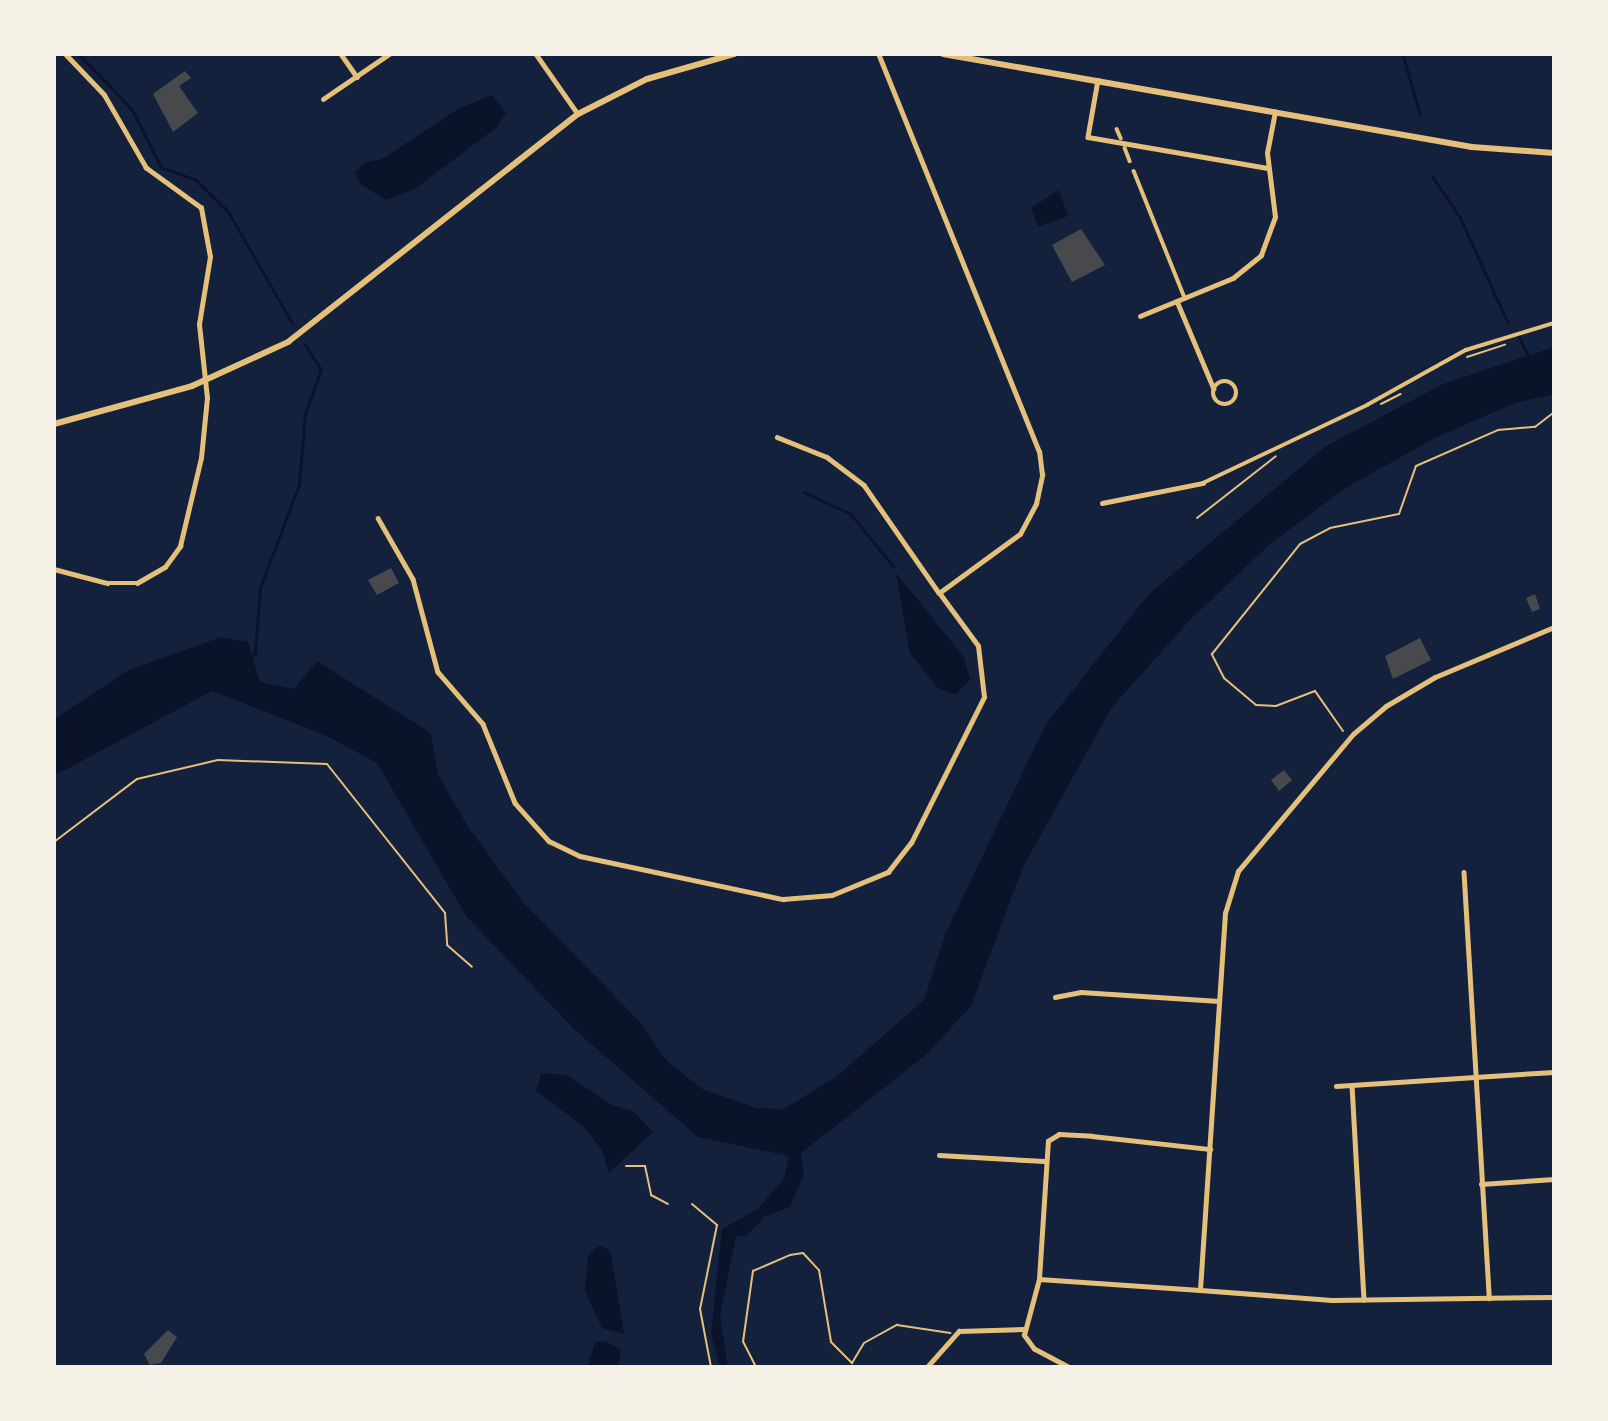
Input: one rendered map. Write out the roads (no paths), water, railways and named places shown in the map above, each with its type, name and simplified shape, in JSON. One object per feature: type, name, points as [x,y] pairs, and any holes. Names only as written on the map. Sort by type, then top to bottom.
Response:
[{"type":"main road","points":[[54,424],[205,381],[288,342],[336,310],[578,114],[646,79],[734,54]]},
{"type":"main road","points":[[943,54],[1472,148],[1554,153]]},
{"type":"street","points":[[54,569],[127,584],[155,575],[173,558],[198,479],[205,381],[199,333],[210,257],[205,217],[190,195],[145,168],[104,94],[65,54]]},
{"type":"street","points":[[341,54],[356,77]]},
{"type":"street","points":[[323,99],[389,54]]},
{"type":"street","points":[[536,54],[578,114]]},
{"type":"street","points":[[878,54],[1039,452],[1042,475],[1036,504],[1020,534],[939,593]]},
{"type":"street","points":[[1098,80],[1088,137],[1267,168]]},
{"type":"street","points":[[1140,316],[1240,275],[1266,247],[1276,206],[1267,168],[1275,111]]},
{"type":"street","points":[[1117,129],[1121,138]]},
{"type":"street","points":[[1125,148],[1130,161]]},
{"type":"street","points":[[1134,171],[1185,298]]},
{"type":"street","points":[[1177,301],[1218,403],[1235,400],[1230,383],[1214,389]]},
{"type":"street","points":[[1102,503],[1203,483],[1367,405],[1466,350],[1523,327],[1554,323]]},
{"type":"street","points":[[378,518],[413,579],[438,672],[483,724],[506,788],[537,831],[580,856],[783,899],[832,895],[888,873],[911,843],[976,720],[986,687],[984,661],[974,637],[939,593],[864,485],[827,457],[777,438]]},
{"type":"street","points":[[1200,1290],[1225,913],[1238,871],[1353,734],[1426,681],[1554,627]]},
{"type":"street","points":[[1464,872],[1489,1298]]},
{"type":"street","points":[[1055,997],[1081,992],[1219,1001]]},
{"type":"street","points":[[1336,1086],[1554,1072]]},
{"type":"street","points":[[1352,1085],[1364,1300]]},
{"type":"street","points":[[1068,1367],[1030,1345],[1024,1329],[1038,1279],[1044,1161],[1050,1138],[1210,1149]]},
{"type":"street","points":[[939,1154],[1044,1161]]},
{"type":"street","points":[[1481,1184],[1554,1180]]},
{"type":"street","points":[[1038,1279],[1364,1300],[1554,1297]]},
{"type":"street","points":[[927,1367],[954,1334],[1024,1329]]},
{"type":"water","points":[[492,95],[506,113],[497,127],[415,189],[386,200],[360,184],[355,172],[364,163],[382,159],[458,109]]},
{"type":"water","points":[[1059,190],[1068,216],[1038,227],[1031,208]]},
{"type":"water","points":[[1554,347],[1554,394],[1515,403],[1435,438],[1344,489],[1270,544],[1190,620],[1112,707],[1023,867],[971,1006],[926,1055],[801,1153],[804,1174],[790,1207],[765,1216],[747,1236],[736,1236],[720,1317],[728,1367],[720,1367],[711,1334],[722,1229],[758,1209],[784,1178],[789,1156],[698,1137],[575,1030],[466,916],[377,763],[325,735],[212,691],[54,776],[54,719],[129,670],[221,637],[248,642],[260,682],[294,689],[317,661],[431,733],[438,774],[467,825],[523,902],[638,1020],[667,1061],[702,1089],[757,1108],[784,1109],[837,1076],[924,1000],[946,932],[1046,724],[1149,594],[1326,446],[1443,384]]},
{"type":"water","points":[[896,573],[964,657],[970,680],[955,695],[939,689],[910,654]]},
{"type":"water","points":[[541,1073],[567,1075],[610,1104],[633,1111],[653,1132],[609,1173],[602,1150],[583,1126],[536,1091]]},
{"type":"water","points":[[599,1245],[610,1250],[624,1334],[602,1328],[585,1291],[588,1256]]},
{"type":"water","points":[[605,1341],[621,1350],[618,1367],[588,1367],[595,1342]]},
{"type":"waterway","points":[[79,54],[132,109],[161,167],[196,180],[228,211],[293,324]]},
{"type":"waterway","points":[[1403,54],[1420,114]]},
{"type":"waterway","points":[[1433,177],[1460,217],[1508,323]]},
{"type":"waterway","points":[[1519,336],[1528,355]]},
{"type":"waterway","points":[[248,661],[255,653],[260,588],[299,485],[305,414],[321,370],[305,345]]},
{"type":"waterway","points":[[804,492],[851,514],[894,567]]}]
